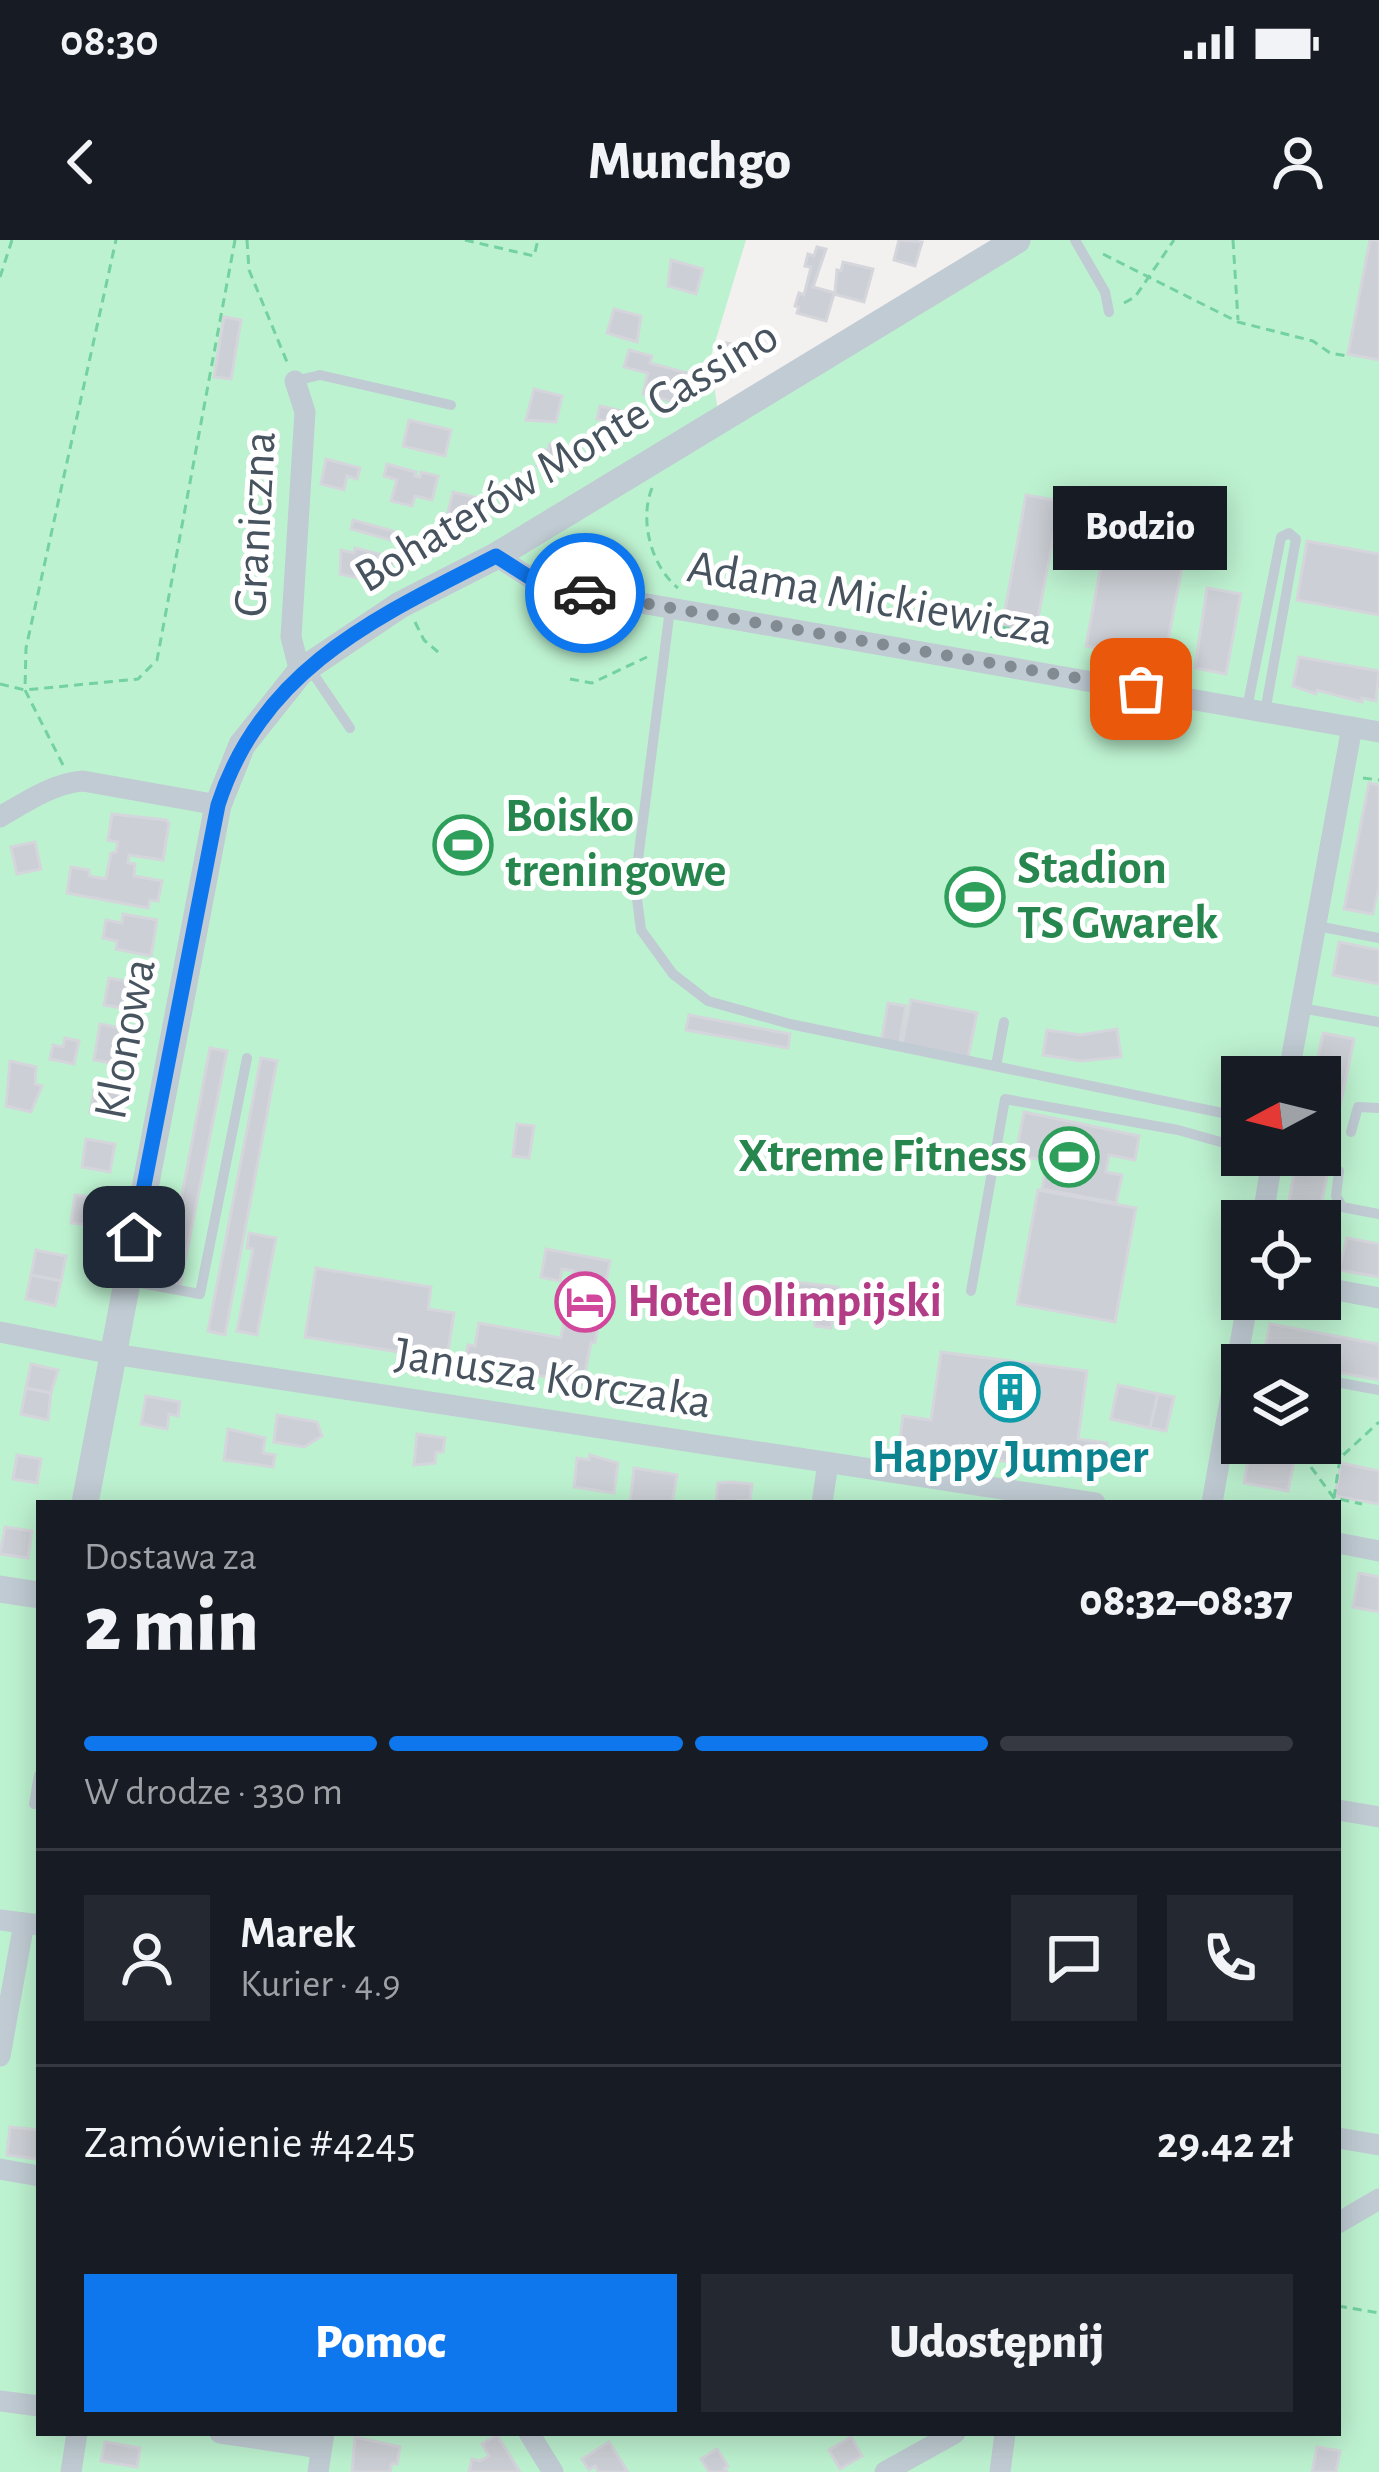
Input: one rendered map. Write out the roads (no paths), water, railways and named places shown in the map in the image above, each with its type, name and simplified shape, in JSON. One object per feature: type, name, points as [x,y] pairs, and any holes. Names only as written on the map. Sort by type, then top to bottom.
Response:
[{"type":"street","name":"Bohaterów Monte Cassino","points":[[218,805],[242,745],[304,669],[400,605],[496,556],[1016,240]]},
{"type":"street","name":"Graniczna","points":[[295,380],[305,412],[291,637],[304,669]]},
{"type":"street","name":"Adama Mickiewicza","points":[[496,556],[529,577],[561,589],[677,599],[1379,732]]},
{"type":"street","points":[[1292,1056],[1352,727]]},
{"type":"street","points":[[0,817],[54,789],[83,781],[218,805]]},
{"type":"street","name":"Klonowa","points":[[86,1500],[218,805]]},
{"type":"street","points":[[1341,1291],[1379,1298]]},
{"type":"street","name":"Janusza Korczaka","points":[[0,1332],[113,1354],[1075,1500]]},
{"type":"street","points":[[1213,1500],[1221,1461]]},
{"type":"street","points":[[822,1500],[828,1463]]},
{"type":"street","points":[[1341,1545],[1379,1551]]},
{"type":"street","points":[[0,1588],[36,1594]]},
{"type":"street","points":[[1341,1811],[1379,1817]]},
{"type":"street","points":[[0,1920],[31,1924],[0,2056]]},
{"type":"street","points":[[1341,2139],[1379,2145]]},
{"type":"street","points":[[0,2169],[36,2175]]},
{"type":"street","points":[[1341,2221],[1379,2199]]},
{"type":"street","points":[[0,2401],[36,2406]]},
{"type":"street","points":[[71,2472],[77,2436]]},
{"type":"street","points":[[264,2436],[322,2440],[318,2472]]},
{"type":"street","points":[[531,2436],[553,2472]]},
{"type":"street","points":[[885,2472],[950,2436]]},
{"type":"street","points":[[1000,2472],[1005,2436]]},
{"type":"lane","points":[[1077,243],[1105,292],[1109,312]]},
{"type":"lane","name":"Graniczna","points":[[295,380],[320,375],[451,405]]},
{"type":"lane","points":[[1289,533],[1296,539],[1256,710],[1281,537],[1289,533]]},
{"type":"lane","points":[[677,599],[665,649],[635,883],[641,930],[674,974],[709,1001],[749,1013],[1221,1113]]},
{"type":"lane","points":[[304,669],[350,728]]},
{"type":"lane","points":[[1316,926],[1379,938]]},
{"type":"lane","points":[[1301,1008],[1379,1022]]},
{"type":"lane","points":[[996,1066],[1004,1022]]},
{"type":"lane","points":[[125,1280],[200,1294],[247,1058]]},
{"type":"lane","points":[[971,1291],[1005,1099],[1221,1142]]},
{"type":"lane","points":[[1351,1132],[1358,1107],[1379,1108]]},
{"type":"lane","points":[[1337,1176],[1336,1196],[1342,1208],[1379,1214]]},
{"type":"lane","points":[[1341,1383],[1379,1390]]},
{"type":"lane","points":[[34,1804],[36,1792]]},
{"type":"place","name":"Bodzio","points":[[1141,689]]},
{"type":"place","name":"Boisko treningowe","points":[[463,845]]},
{"type":"place","name":"Stadion TS Gwarek","points":[[975,897]]},
{"type":"place","name":"Xtreme Fitness","points":[[1069,1157]]},
{"type":"place","name":"Hotel Olimpijski","points":[[585,1302]]},
{"type":"place","name":"Happy Jumper","points":[[1010,1392]]}]
